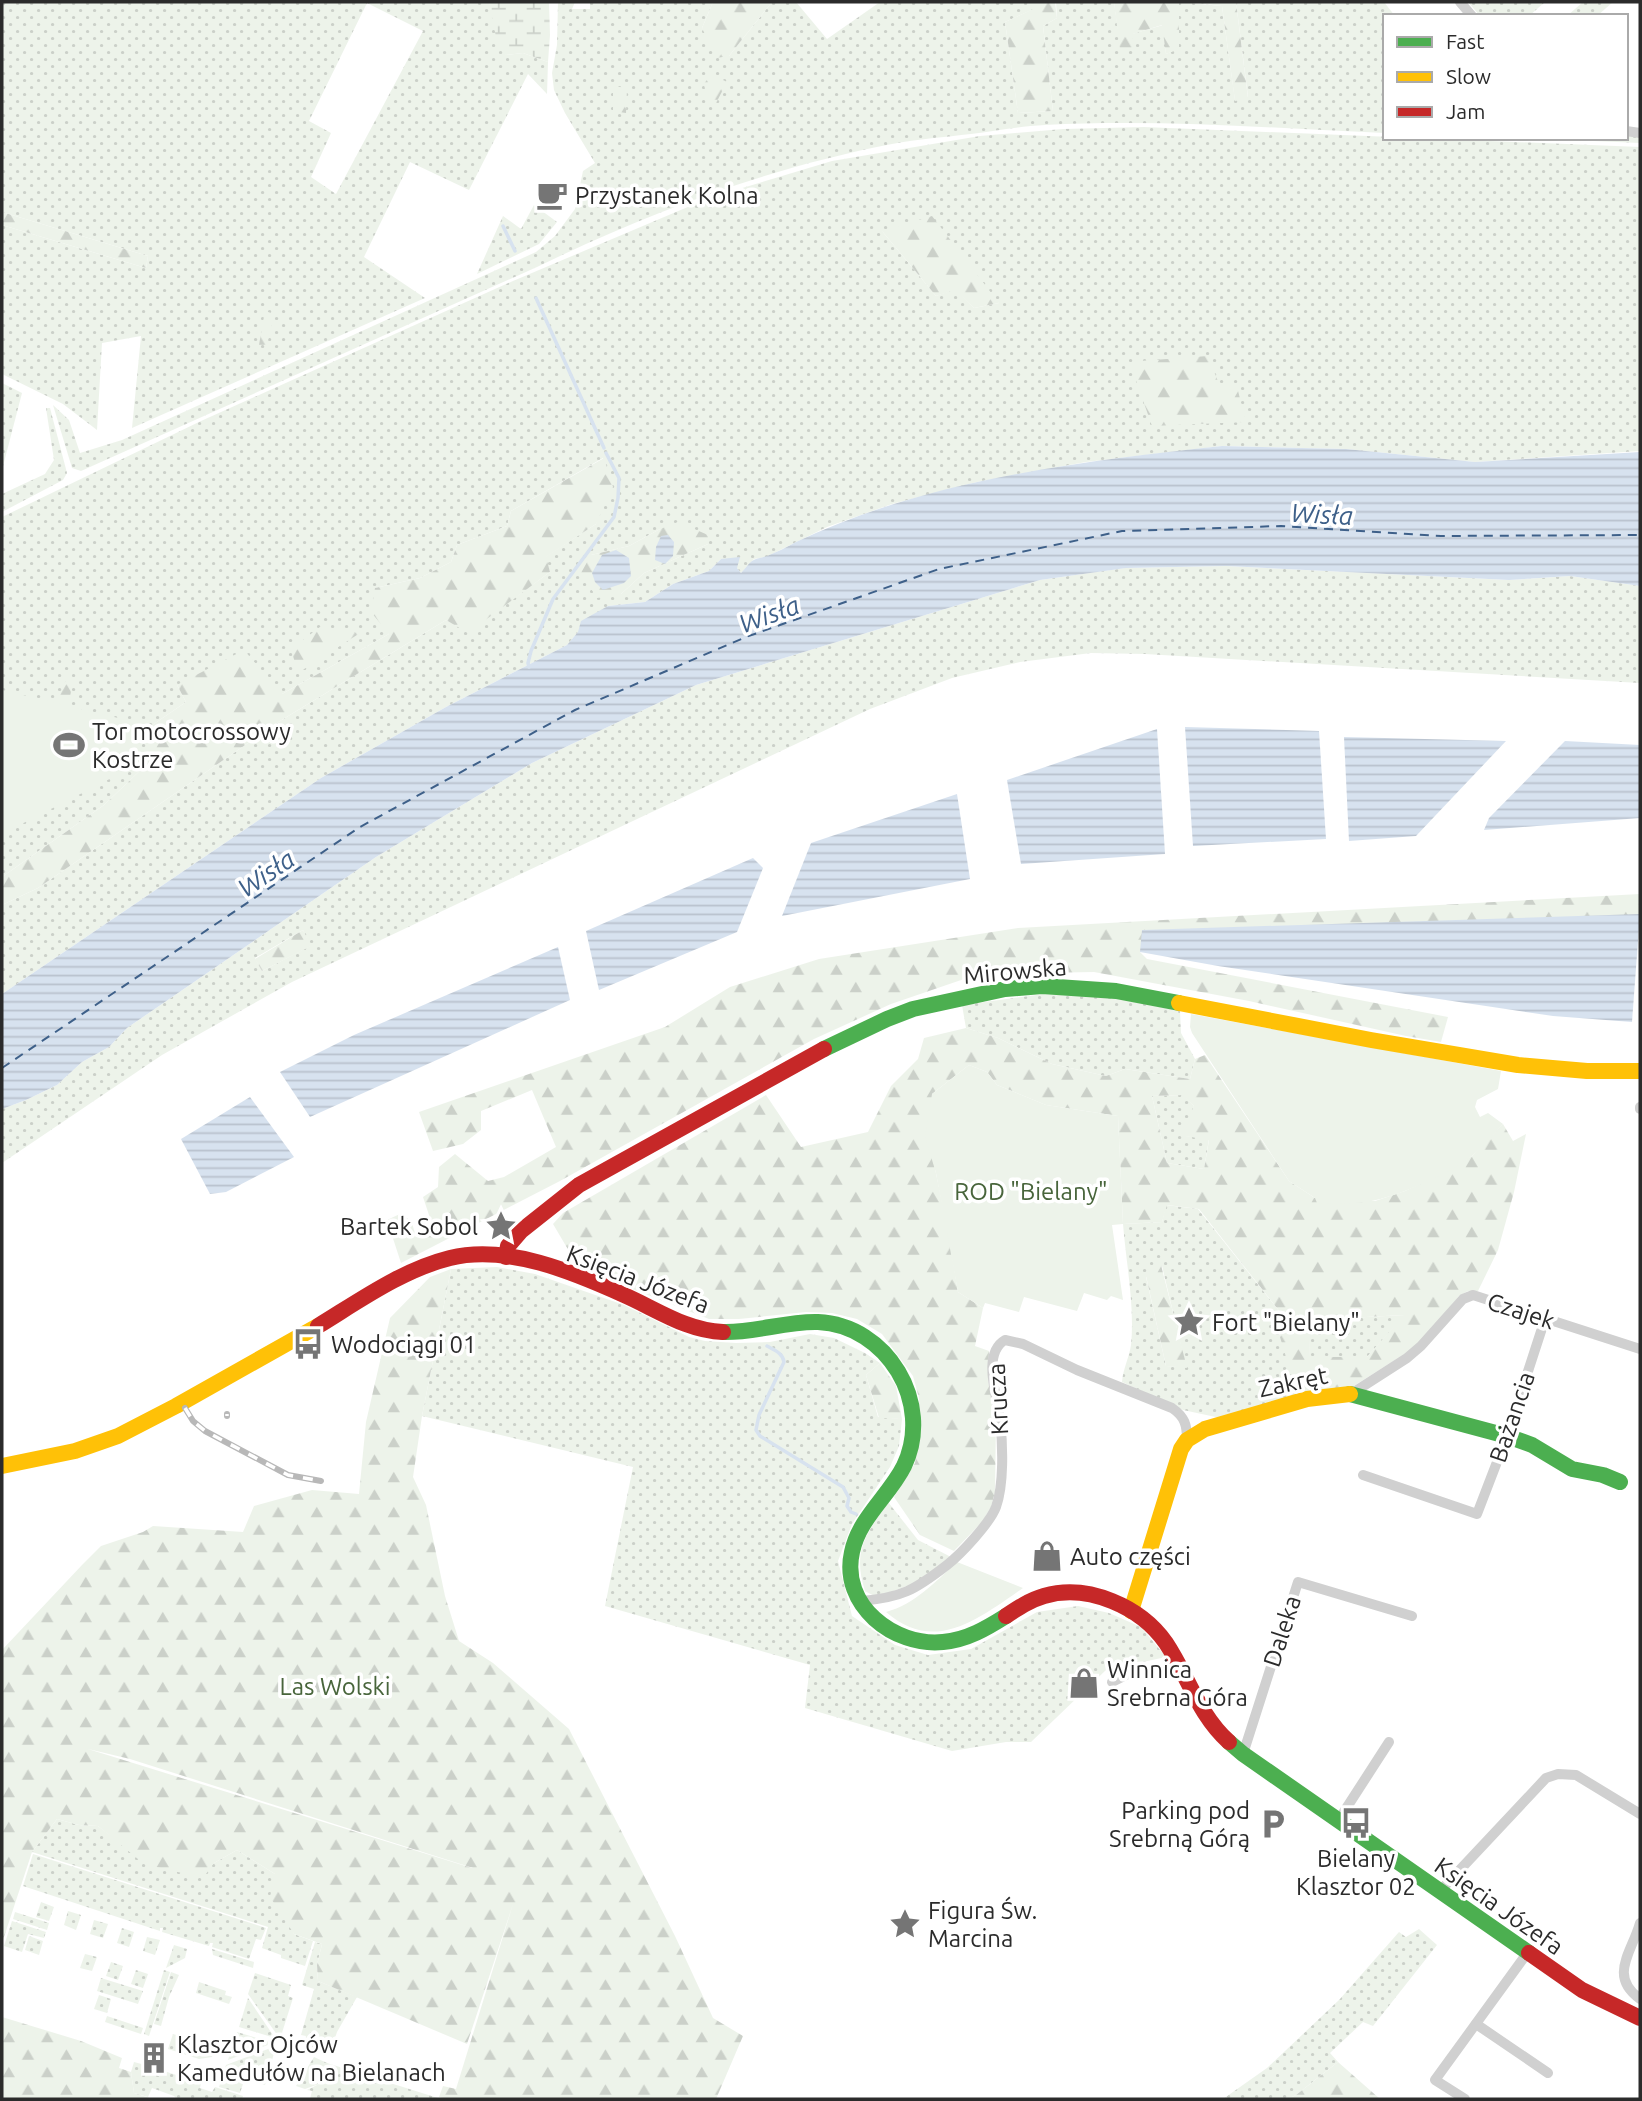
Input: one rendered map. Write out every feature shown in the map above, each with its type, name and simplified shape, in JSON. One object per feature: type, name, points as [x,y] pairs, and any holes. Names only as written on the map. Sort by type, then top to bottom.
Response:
[{"type":"street","name":"Mirowska","points":[[506,1257],[508,1247],[517,1237],[549,1207],[579,1185],[811,1055],[913,1009],[1005,989],[1042,986],[1116,991],[1518,1066],[1640,1071]]},
{"type":"street","name":"Księcia Józefa","points":[[2,1466],[80,1449],[121,1435],[284,1347],[399,1280],[438,1261],[470,1255],[506,1257],[567,1273],[608,1287],[674,1319],[709,1331],[750,1332],[815,1321],[843,1326],[869,1339],[889,1357],[908,1387],[913,1414],[909,1454],[900,1473],[867,1516],[855,1538],[851,1559],[852,1580],[860,1601],[877,1623],[908,1639],[944,1643],[969,1636],[1034,1600],[1055,1594],[1084,1593],[1116,1603],[1153,1626],[1167,1643],[1212,1725],[1242,1754],[1562,1978],[1591,1996],[1640,2018]]},
{"type":"street","name":"Czajek","points":[[1351,1394],[1407,1358],[1463,1298],[1473,1295],[1640,1349]]},
{"type":"street","name":"Bażancia","points":[[1363,1475],[1477,1514],[1507,1436],[1545,1319]]},
{"type":"street","name":"Krucza","points":[[860,1601],[889,1598],[923,1584],[954,1560],[996,1507],[1000,1491],[1001,1455],[993,1361],[996,1348],[1005,1340],[1023,1344],[1183,1415],[1187,1440]]},
{"type":"street","name":"Zakręt","points":[[1187,1440],[1205,1429],[1307,1399],[1351,1394],[1507,1436],[1532,1445],[1572,1469],[1603,1475],[1620,1482]]},
{"type":"street","points":[[1131,1611],[1181,1449],[1187,1440]]},
{"type":"street","name":"Daleka","points":[[1242,1754],[1298,1581],[1412,1616]]},
{"type":"street","points":[[1112,1682],[1130,1673],[1165,1669],[1178,1663]]},
{"type":"street","points":[[1338,1821],[1389,1742]]},
{"type":"street","points":[[1440,1891],[1546,1779],[1558,1774],[1576,1775],[1640,1814]]},
{"type":"street","points":[[1640,1923],[1623,1968],[1624,1982],[1640,1999]]},
{"type":"street","points":[[1465,2099],[1435,2080],[1528,1952]]},
{"type":"street","points":[[1476,2024],[1548,2073]]},
{"type":"green space","points":[[2,2],[489,2],[506,55],[523,53],[548,62],[547,94],[528,74],[469,190],[410,162],[364,257],[425,298],[132,428],[141,336],[102,343],[97,430],[63,404],[2,374],[2,225],[146,268],[148,256],[2,212]],"holes":[[[367,3],[423,31],[336,194],[311,177],[331,133],[309,121]]]},
{"type":"green space","points":[[489,2],[549,2],[548,62],[523,53],[506,55],[498,47]]},
{"type":"green space","points":[[558,2],[575,2],[572,9],[590,9],[590,2],[713,2],[702,28],[729,56],[772,2],[796,2],[827,39],[880,2],[1033,2],[1034,9],[1005,22],[1018,113],[1053,111],[1043,26],[1057,18],[1056,2],[1114,2],[1121,50],[1132,34],[1163,25],[1166,54],[1179,48],[1179,2],[1222,6],[1235,100],[1248,97],[1236,2],[1384,2],[1393,14],[1383,14],[1383,133],[1087,123],[1027,126],[892,144],[846,154],[755,179],[666,210],[81,471],[72,468],[53,405],[69,420],[80,453],[122,440],[536,252],[555,236],[575,209],[583,171],[595,163],[554,90],[552,73],[557,45]]},
{"type":"green space","points":[[713,2],[772,2],[729,56],[716,58],[702,28]]},
{"type":"green space","points":[[1033,2],[1055,2],[1057,18],[1043,26],[1053,111],[1018,113],[1005,22],[1033,9]]},
{"type":"green space","points":[[1114,2],[1179,2],[1179,49],[1166,54],[1162,25],[1133,34],[1132,49],[1120,50]]},
{"type":"green space","points":[[1188,2],[1236,2],[1248,98],[1235,101],[1222,6]]},
{"type":"green space","points":[[1468,2],[1545,2],[1531,14],[1478,14]]},
{"type":"green space","points":[[1583,2],[1613,2],[1599,14],[1569,14]]},
{"type":"green space","points":[[711,74],[727,82],[716,103],[708,103],[704,84]]},
{"type":"green space","points":[[613,86],[627,88],[626,113],[613,111]]},
{"type":"green space","points":[[1144,127],[1383,137],[1383,140],[1466,140],[1640,147],[1640,451],[1475,462],[1346,449],[1222,446],[1086,462],[977,482],[892,504],[827,527],[766,557],[754,559],[741,573],[721,559],[709,571],[673,584],[645,602],[608,606],[567,645],[446,707],[321,778],[2,994],[2,905],[38,888],[280,721],[446,620],[468,632],[550,572],[545,557],[596,524],[603,458],[511,511],[507,526],[457,545],[451,562],[420,578],[375,588],[389,634],[282,694],[177,685],[186,702],[148,728],[148,763],[104,805],[2,877],[2,517],[201,421],[513,281],[709,198],[832,161],[980,136],[1063,129]],"holes":[[[882,231],[999,303],[974,308],[955,289],[936,296]],[[660,529],[708,544],[644,573],[621,594],[591,555],[629,546]]]},
{"type":"green space","points":[[1628,135],[1640,137],[1640,143],[1570,140],[1628,140]]},
{"type":"green space","points":[[534,205],[557,222],[539,244],[477,274],[503,216],[521,229]]},
{"type":"green space","points":[[2,212],[148,256],[146,268],[2,225]]},
{"type":"green space","points":[[932,216],[999,303],[974,308],[955,290],[936,296],[882,231]]},
{"type":"green space","points":[[265,311],[274,314],[267,345],[259,345]]},
{"type":"green space","points":[[1208,356],[1219,384],[1237,387],[1246,422],[1152,426],[1132,369],[1140,361]]},
{"type":"green space","points":[[2,383],[22,393],[2,470]]},
{"type":"green space","points":[[46,408],[50,408],[67,473],[63,480],[2,512],[2,494],[45,474],[54,460]]},
{"type":"green space","points":[[604,458],[613,487],[596,524],[546,557],[550,572],[468,633],[446,620],[280,721],[38,888],[2,905],[2,877],[104,805],[148,763],[148,728],[186,702],[177,685],[244,650],[282,694],[389,634],[371,612],[375,588],[420,578],[451,562],[457,545],[507,526],[511,511]]},
{"type":"green space","points":[[678,522],[708,535],[708,544],[644,573],[621,594],[597,598],[581,573],[591,555],[629,546]]},
{"type":"green space","points":[[1226,566],[1509,580],[1570,576],[1640,586],[1640,683],[1091,653],[1020,662],[952,678],[870,709],[292,982],[162,1055],[2,1163],[2,1109],[57,1085],[82,1062],[109,1047],[127,1028],[376,857],[532,763],[696,685],[1040,580],[1125,568]],"holes":[[[303,930],[310,946],[262,971],[255,958]]]},
{"type":"green space","points":[[320,627],[360,633],[298,673],[291,649]]},
{"type":"green space","points":[[67,677],[73,679],[66,721],[52,716]]},
{"type":"green space","name":"Tor motocrossowy Kostrze","points":[[2,690],[139,723],[135,766],[2,834]]},
{"type":"green space","points":[[1640,894],[1640,914],[1140,952],[1147,959],[1448,1017],[1441,1042],[1249,1001],[1094,972],[967,978],[891,1004],[814,1039],[560,1181],[401,1263],[387,1220],[402,1213],[412,1223],[416,1237],[433,1227],[423,1197],[438,1187],[439,1167],[455,1154],[488,1181],[504,1177],[556,1147],[532,1090],[481,1111],[481,1130],[463,1144],[433,1151],[419,1112],[665,1027],[730,987],[819,959],[1018,928]]},
{"type":"green space","points":[[303,930],[311,946],[262,971],[255,959]]},
{"type":"green space","points":[[1044,994],[1108,997],[1180,1011],[1181,1033],[1195,1059],[1190,1079],[1125,1069],[1106,1076],[1052,1064],[998,1038],[966,1028],[962,1005]]},
{"type":"green space","points":[[1191,1014],[1501,1071],[1498,1089],[1477,1100],[1475,1107],[1480,1117],[1488,1113],[1503,1124],[1464,1162],[1413,1188],[1369,1202],[1317,1203],[1315,1198],[1289,1181],[1192,1033]]},
{"type":"green space","points":[[966,1028],[998,1038],[1052,1064],[1106,1076],[1125,1069],[1190,1079],[1195,1059],[1205,1055],[1289,1181],[1315,1198],[1375,1201],[1405,1191],[1472,1156],[1503,1124],[1513,1141],[1526,1134],[1498,1250],[1478,1291],[1468,1291],[1459,1296],[1420,1344],[1346,1391],[1298,1397],[1280,1337],[1291,1326],[1199,1209],[1167,1205],[1162,1222],[1123,1224],[1118,1116],[1046,1105],[997,1085],[987,1072],[969,1065],[932,1094],[933,1159],[958,1292],[983,1308],[975,1346],[989,1351],[988,1381],[996,1420],[995,1492],[991,1507],[982,1522],[954,1551],[920,1535],[894,1497],[915,1463],[920,1436],[919,1398],[913,1376],[882,1334],[857,1319],[832,1313],[806,1312],[739,1319],[709,1319],[579,1268],[553,1224],[563,1213],[766,1095],[801,1147],[868,1132],[891,1086],[918,1059],[924,1038]],"holes":[[[1182,1095],[1194,1106],[1183,1129],[1185,1136],[1209,1140],[1204,1169],[1167,1163],[1152,1096]],[[1404,1315],[1367,1357],[1310,1357],[1309,1320]]]},
{"type":"green space","name":"ROD \"Bielany\"","points":[[969,1065],[987,1072],[997,1085],[1046,1105],[1118,1116],[1123,1224],[1112,1225],[1123,1300],[1111,1296],[1107,1300],[1084,1293],[1077,1311],[1024,1297],[1019,1312],[985,1303],[983,1308],[958,1292],[936,1173],[925,1137],[932,1094]]},
{"type":"green space","points":[[1183,1095],[1194,1106],[1186,1136],[1209,1139],[1204,1169],[1167,1163],[1152,1096]]},
{"type":"green space","points":[[1166,1205],[1198,1209],[1291,1326],[1298,1397],[1225,1419],[1183,1410],[1122,1382],[1132,1330],[1123,1224],[1162,1222]],"holes":[[[1162,1266],[1186,1367],[1166,1366],[1146,1277]]]},
{"type":"green space","points":[[1161,1265],[1187,1368],[1166,1366],[1146,1276]]},
{"type":"green space","points":[[497,1267],[535,1274],[624,1305],[689,1337],[736,1343],[770,1342],[810,1334],[834,1338],[880,1363],[866,1375],[878,1417],[902,1419],[899,1446],[890,1467],[852,1524],[838,1561],[852,1616],[895,1645],[928,1655],[971,1649],[1037,1612],[1078,1606],[1109,1613],[1141,1627],[1166,1657],[1106,1670],[1031,1742],[1006,1742],[952,1751],[805,1708],[810,1665],[605,1606],[633,1467],[422,1416],[451,1269]]},
{"type":"green space","name":"Las Wolski","points":[[451,1269],[422,1416],[413,1477],[426,1505],[445,1596],[459,1641],[493,1663],[569,1729],[675,1936],[713,2018],[743,2036],[716,2099],[439,2097],[443,2086],[456,2089],[513,1904],[467,2044],[318,1981],[317,1965],[322,1944],[294,1934],[270,1897],[275,1874],[237,1850],[214,1863],[203,1878],[144,1864],[98,1826],[79,1825],[57,1819],[32,1852],[2,1943],[2,1650],[101,1546],[153,1526],[243,1532],[254,1506],[312,1490],[359,1494],[366,1422],[390,1318],[430,1277]],"holes":[[[88,1749],[130,1759],[473,1868]]]},
{"type":"green space","points":[[1405,1315],[1367,1357],[1310,1358],[1308,1320]]},
{"type":"green space","points":[[880,1363],[896,1386],[902,1419],[879,1418],[866,1375]]},
{"type":"green space","points":[[888,1502],[918,1540],[951,1557],[916,1583],[876,1597],[865,1591],[861,1577],[861,1554],[868,1534]]},
{"type":"green space","points":[[957,1562],[1023,1588],[973,1620],[939,1631],[922,1631],[904,1625],[886,1612],[915,1598]]},
{"type":"green space","points":[[57,1819],[79,1825],[98,1826],[119,1842],[214,1863],[237,1850],[275,1874],[294,1934],[313,1941],[305,1966],[262,1948],[268,1927],[32,1852]]},
{"type":"green space","points":[[33,1854],[266,1928],[261,1940],[256,1939],[249,1959],[212,1947],[213,1943],[209,1946],[162,1932],[163,1928],[160,1928],[160,1931],[23,1886]]},
{"type":"green space","points":[[41,1902],[54,1907],[49,1921],[36,1917]]},
{"type":"green space","points":[[68,1911],[81,1915],[76,1930],[64,1925]]},
{"type":"green space","points":[[15,1912],[49,1923],[47,1930],[13,1919]]},
{"type":"green space","points":[[94,1920],[108,1924],[103,1938],[90,1934]]},
{"type":"green space","points":[[12,1921],[46,1932],[44,1938],[28,1934],[22,1952],[4,1946]]},
{"type":"green space","points":[[122,1928],[134,1932],[129,1947],[117,1943]]},
{"type":"green space","points":[[1419,1929],[1437,1945],[1373,2026],[1363,2022],[1330,2053],[1338,2062],[1288,2099],[1223,2099],[1267,2068],[1339,2000],[1399,1932],[1406,1937]]},
{"type":"green space","points":[[29,1936],[43,1941],[39,1955],[25,1950]]},
{"type":"green space","points":[[147,1937],[160,1940],[155,1955],[143,1951]]},
{"type":"green space","points":[[315,1942],[322,1944],[317,1965],[318,1981],[357,1997],[337,2032],[330,2053],[303,2044],[306,2036],[301,2035],[314,1989],[302,1985]]},
{"type":"green space","points":[[174,1945],[187,1949],[185,1958],[166,1968]]},
{"type":"green space","points":[[212,1949],[254,1962],[253,1968],[213,1955]]},
{"type":"green space","points":[[85,1954],[97,1957],[92,1971],[80,1968]]},
{"type":"green space","points":[[111,1962],[123,1966],[118,1980],[106,1976]]},
{"type":"green space","points":[[136,1970],[148,1974],[143,1988],[131,1984]]},
{"type":"green space","points":[[164,1970],[170,1972],[149,2036],[144,2034]]},
{"type":"green space","points":[[171,1972],[179,1975],[169,1997],[161,2026],[154,2024]]},
{"type":"green space","points":[[255,1973],[291,1985],[288,1996],[293,1998],[281,2036],[278,2036],[248,1994]]},
{"type":"green space","points":[[101,1978],[143,1991],[138,2004],[97,1991]]},
{"type":"green space","points":[[199,1982],[226,1991],[225,1995],[232,1997],[229,2004],[196,1993]]},
{"type":"green space","points":[[99,1995],[111,1999],[107,2013],[94,2009]]},
{"type":"green space","points":[[248,1998],[275,2038],[239,2027]]},
{"type":"green space","points":[[107,2016],[143,2028],[141,2034],[105,2022]]},
{"type":"green space","points":[[2,2017],[81,2041],[122,2058],[119,2068],[131,2072],[134,2093],[153,2099],[2,2099]]},
{"type":"green space","points":[[237,2032],[273,2043],[228,2060]]},
{"type":"green space","points":[[173,2034],[215,2047],[212,2057],[199,2059],[168,2049]]},
{"type":"green space","points":[[276,2046],[265,2085],[245,2078],[240,2093],[219,2087],[226,2065]]},
{"type":"green space","points":[[314,2057],[441,2099],[310,2099],[312,2091],[307,2090],[319,2084],[305,2089],[296,2086]]},
{"type":"green space","points":[[134,2062],[149,2066],[147,2072],[159,2076],[161,2070],[201,2083],[200,2088],[212,2092],[215,2087],[243,2096],[242,2099],[177,2099],[152,2088],[148,2097],[134,2093],[131,2072]]},
{"type":"green space","points":[[1338,2062],[1380,2099],[1288,2099],[1296,2095]]},
{"type":"water","name":"Wisła","points":[[1222,446],[1346,449],[1475,462],[1640,452],[1640,586],[1570,576],[1509,580],[1226,566],[1126,568],[1040,580],[696,685],[532,763],[376,857],[127,1028],[109,1047],[82,1062],[57,1085],[2,1109],[2,994],[321,778],[446,707],[567,645],[578,632],[581,621],[608,606],[645,602],[673,584],[709,571],[721,559],[740,557],[737,568],[741,573],[754,560],[847,520],[951,488],[1059,467]]},
{"type":"water","points":[[668,535],[674,542],[673,556],[665,564],[655,560],[656,547],[661,536]]},
{"type":"water","points":[[616,550],[629,558],[631,576],[624,583],[603,590],[595,582],[592,573],[602,555]]},
{"type":"water","points":[[1185,727],[1319,731],[1326,839],[1193,846]]},
{"type":"water","points":[[1157,729],[1165,854],[1021,864],[1007,780]]},
{"type":"water","points":[[1344,737],[1506,741],[1416,836],[1349,841]]},
{"type":"water","points":[[1565,741],[1640,745],[1640,818],[1484,830],[1489,818]]},
{"type":"water","points":[[957,794],[970,879],[782,916],[811,843]]},
{"type":"water","points":[[753,858],[763,868],[737,932],[599,990],[586,931]]},
{"type":"water","points":[[1640,914],[1632,1022],[1553,1016],[1140,952],[1142,930]]},
{"type":"water","points":[[558,947],[570,1000],[310,1117],[280,1072],[354,1035]]},
{"type":"water","points":[[250,1097],[294,1157],[226,1192],[210,1194],[181,1139]]},
{"type":"waterway","points":[[503,226],[515,251]]},
{"type":"waterway","points":[[536,298],[604,448]]},
{"type":"waterway","points":[[529,667],[531,651],[553,599],[614,517],[619,478],[606,453]]},
{"type":"waterway","points":[[767,1346],[780,1354],[784,1362],[759,1415],[756,1430],[760,1436],[843,1487],[849,1498],[847,1506],[856,1514]]},
{"type":"ferry route","points":[[2,1068],[360,827],[575,710],[746,637],[939,569],[1122,531],[1281,526],[1441,536],[1640,535]]},
{"type":"railway","points":[[185,1408],[193,1421],[205,1431],[288,1475],[321,1481]]},
{"type":"traffic: fast","points":[[824,1049],[913,1009],[1005,989],[1042,986],[1116,991],[1179,1003]]},
{"type":"traffic: fast","points":[[723,1332],[818,1322],[843,1326],[865,1337],[883,1352],[898,1372],[908,1394],[913,1417],[912,1442],[898,1477],[861,1528],[856,1540],[850,1571],[854,1589],[875,1619],[906,1638],[925,1642],[960,1639],[1006,1616]]},
{"type":"traffic: fast","points":[[1350,1394],[1507,1436],[1532,1445],[1572,1469],[1603,1475],[1620,1482]]},
{"type":"traffic: fast","points":[[1229,1742],[1529,1953]]},
{"type":"traffic: slow","points":[[1179,1003],[1518,1065],[1587,1071],[1640,1071]]},
{"type":"traffic: slow","points":[[2,1466],[75,1451],[118,1436],[318,1326]]},
{"type":"traffic: slow","points":[[1131,1611],[1181,1449],[1187,1440],[1205,1429],[1307,1399],[1350,1394]]},
{"type":"traffic: jam","points":[[506,1257],[508,1246],[521,1231],[579,1185],[824,1049]]},
{"type":"traffic: jam","points":[[318,1326],[381,1287],[432,1263],[472,1255],[494,1255],[517,1257],[562,1269],[684,1324],[723,1332]]},
{"type":"traffic: jam","points":[[1006,1616],[1034,1600],[1061,1593],[1095,1596],[1128,1609],[1143,1619],[1166,1643],[1201,1707],[1229,1742]]},
{"type":"traffic: jam","points":[[1529,1953],[1582,1990],[1640,2018]]},
{"type":"place","name":"Przystanek Kolna","points":[[552,195]]},
{"type":"place","name":"Tor motocrossowy Kostrze","points":[[69,745]]},
{"type":"place","name":"Bartek Sobol","points":[[501,1226]]},
{"type":"place","name":"Fort \"Bielany\"","points":[[1189,1322]]},
{"type":"place","name":"Wodociągi 01","points":[[308,1344]]},
{"type":"place","name":"Auto części","points":[[1047,1556]]},
{"type":"place","name":"Winnica Srebrna Góra","points":[[1084,1683]]},
{"type":"place","name":"Bielany Klasztor 02","points":[[1356,1823]]},
{"type":"place","name":"Parking pod Srebrną Górą","points":[[1273,1824]]},
{"type":"place","name":"Figura Św. Marcina","points":[[905,1924]]},
{"type":"place","name":"Klasztor Ojców Kamedułów na Bielanach","points":[[154,2058]]}]
